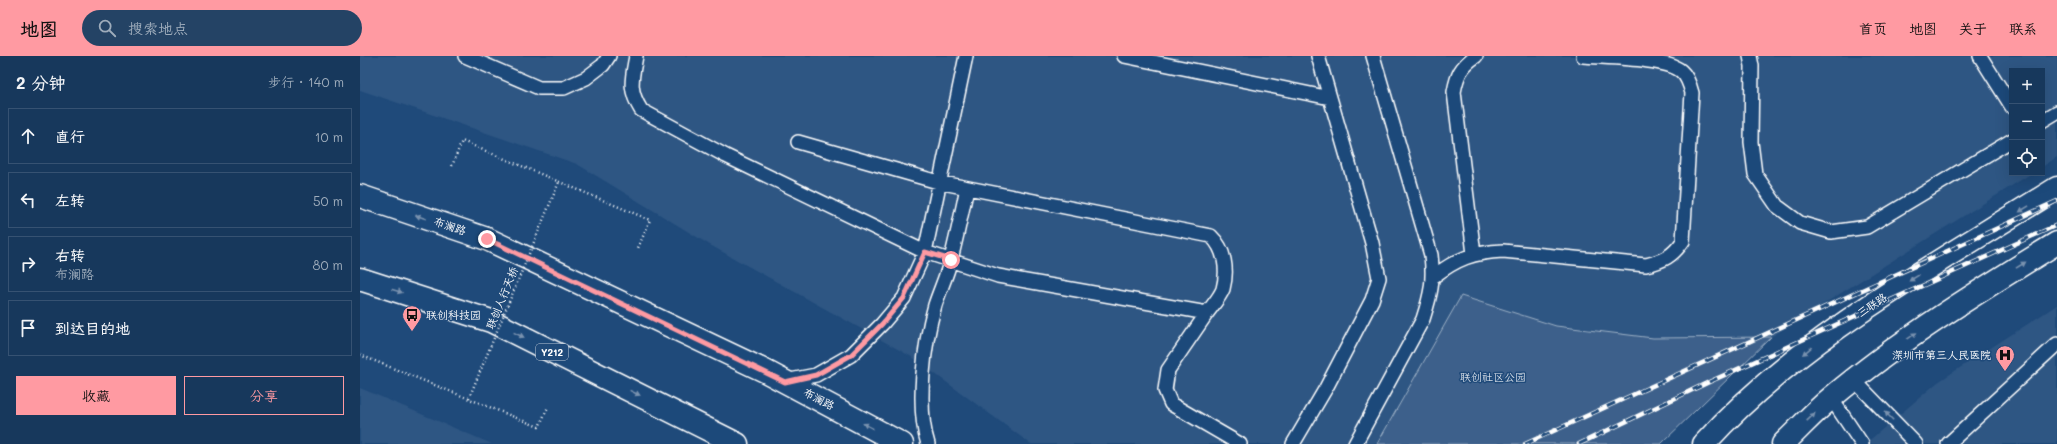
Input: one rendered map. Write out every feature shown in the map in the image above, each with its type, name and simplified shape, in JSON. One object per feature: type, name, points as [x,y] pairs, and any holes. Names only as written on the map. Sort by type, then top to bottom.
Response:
[{"type":"main road","name":"三联路","points":[[1704,444],[1718,428],[1770,380],[1818,341],[1881,299],[2057,188]]},
{"type":"main road","name":"布澜路","points":[[360,196],[487,239],[785,382],[902,444]]},
{"type":"main road","points":[[1782,444],[1831,398],[1898,346],[1975,293],[2057,243]]},
{"type":"main road","name":"Y212","points":[[360,279],[491,321],[737,444]]},
{"type":"lane","points":[[466,56],[539,88],[564,88],[586,78],[603,65],[609,56]]},
{"type":"lane","points":[[636,56],[631,86],[635,100],[641,110],[726,156],[925,252],[998,276],[1207,313]]},
{"type":"lane","points":[[785,382],[816,375],[851,355],[882,324],[904,298],[925,252],[938,182],[966,56]]},
{"type":"lane","points":[[1124,56],[1330,98]]},
{"type":"lane","points":[[1293,444],[1326,388],[1372,300],[1379,278],[1372,243],[1318,56]]},
{"type":"lane","points":[[1355,444],[1423,319],[1430,298],[1433,277],[1431,255],[1374,56]]},
{"type":"lane","points":[[1474,254],[1454,92],[1456,77],[1468,62],[1476,56]]},
{"type":"lane","points":[[1433,277],[1466,256],[1503,251],[1646,265],[1660,262],[1675,253],[1683,241],[1692,93],[1689,82],[1681,71],[1666,63],[1583,56]]},
{"type":"lane","points":[[1750,56],[1752,66],[1751,142],[1755,174],[1777,206],[1800,224],[1831,232],[1866,227],[2009,142]]},
{"type":"lane","points":[[1980,56],[2010,104]]},
{"type":"lane","points":[[2045,119],[2057,112]]},
{"type":"lane","points":[[798,142],[938,182],[1211,236],[1219,243],[1224,256],[1225,273],[1223,290],[1168,370],[1165,390],[1171,404],[1240,444]]},
{"type":"lane","points":[[928,444],[924,430],[922,392],[925,359],[934,307],[951,260],[967,188]]},
{"type":"lane","points":[[1948,444],[2057,344]]},
{"type":"lane","points":[[1854,380],[1916,444]]},
{"type":"lane","points":[[1831,398],[1862,444]]},
{"type":"path","points":[[452,166],[462,141],[650,220],[638,248]]},
{"type":"path","name":"联创人行天桥","points":[[469,398],[559,182]]},
{"type":"path","points":[[360,355],[539,427],[548,407]]},
{"type":"shaded area","points":[[360,56],[2057,56],[2057,157],[2045,165],[2045,68],[2009,68],[2009,176],[2027,176],[1771,337],[1653,338],[1556,326],[1461,296],[1377,444],[1031,444],[912,357],[710,245],[577,164],[360,90]]},
{"type":"shaded area","name":"深圳市第三人民医院","points":[[2057,305],[2057,444],[1865,444],[1938,382]]},
{"type":"shaded area","points":[[360,388],[492,444],[360,444]]},
{"type":"green space","name":"联创社区公园","points":[[1461,296],[1556,326],[1653,338],[1771,337],[1661,444],[1377,444]]},
{"type":"railway","points":[[1525,444],[2057,201]]},
{"type":"railway","points":[[1579,444],[1709,382],[2057,225]]},
{"type":"place","name":"联创科技园","points":[[412,332]]},
{"type":"place","name":"深圳市第三人民医院","points":[[2005,372]]},
{"type":"route","points":[[487,239],[765,371],[785,382],[816,375],[851,355],[882,324],[904,298],[925,252],[951,260]]}]
